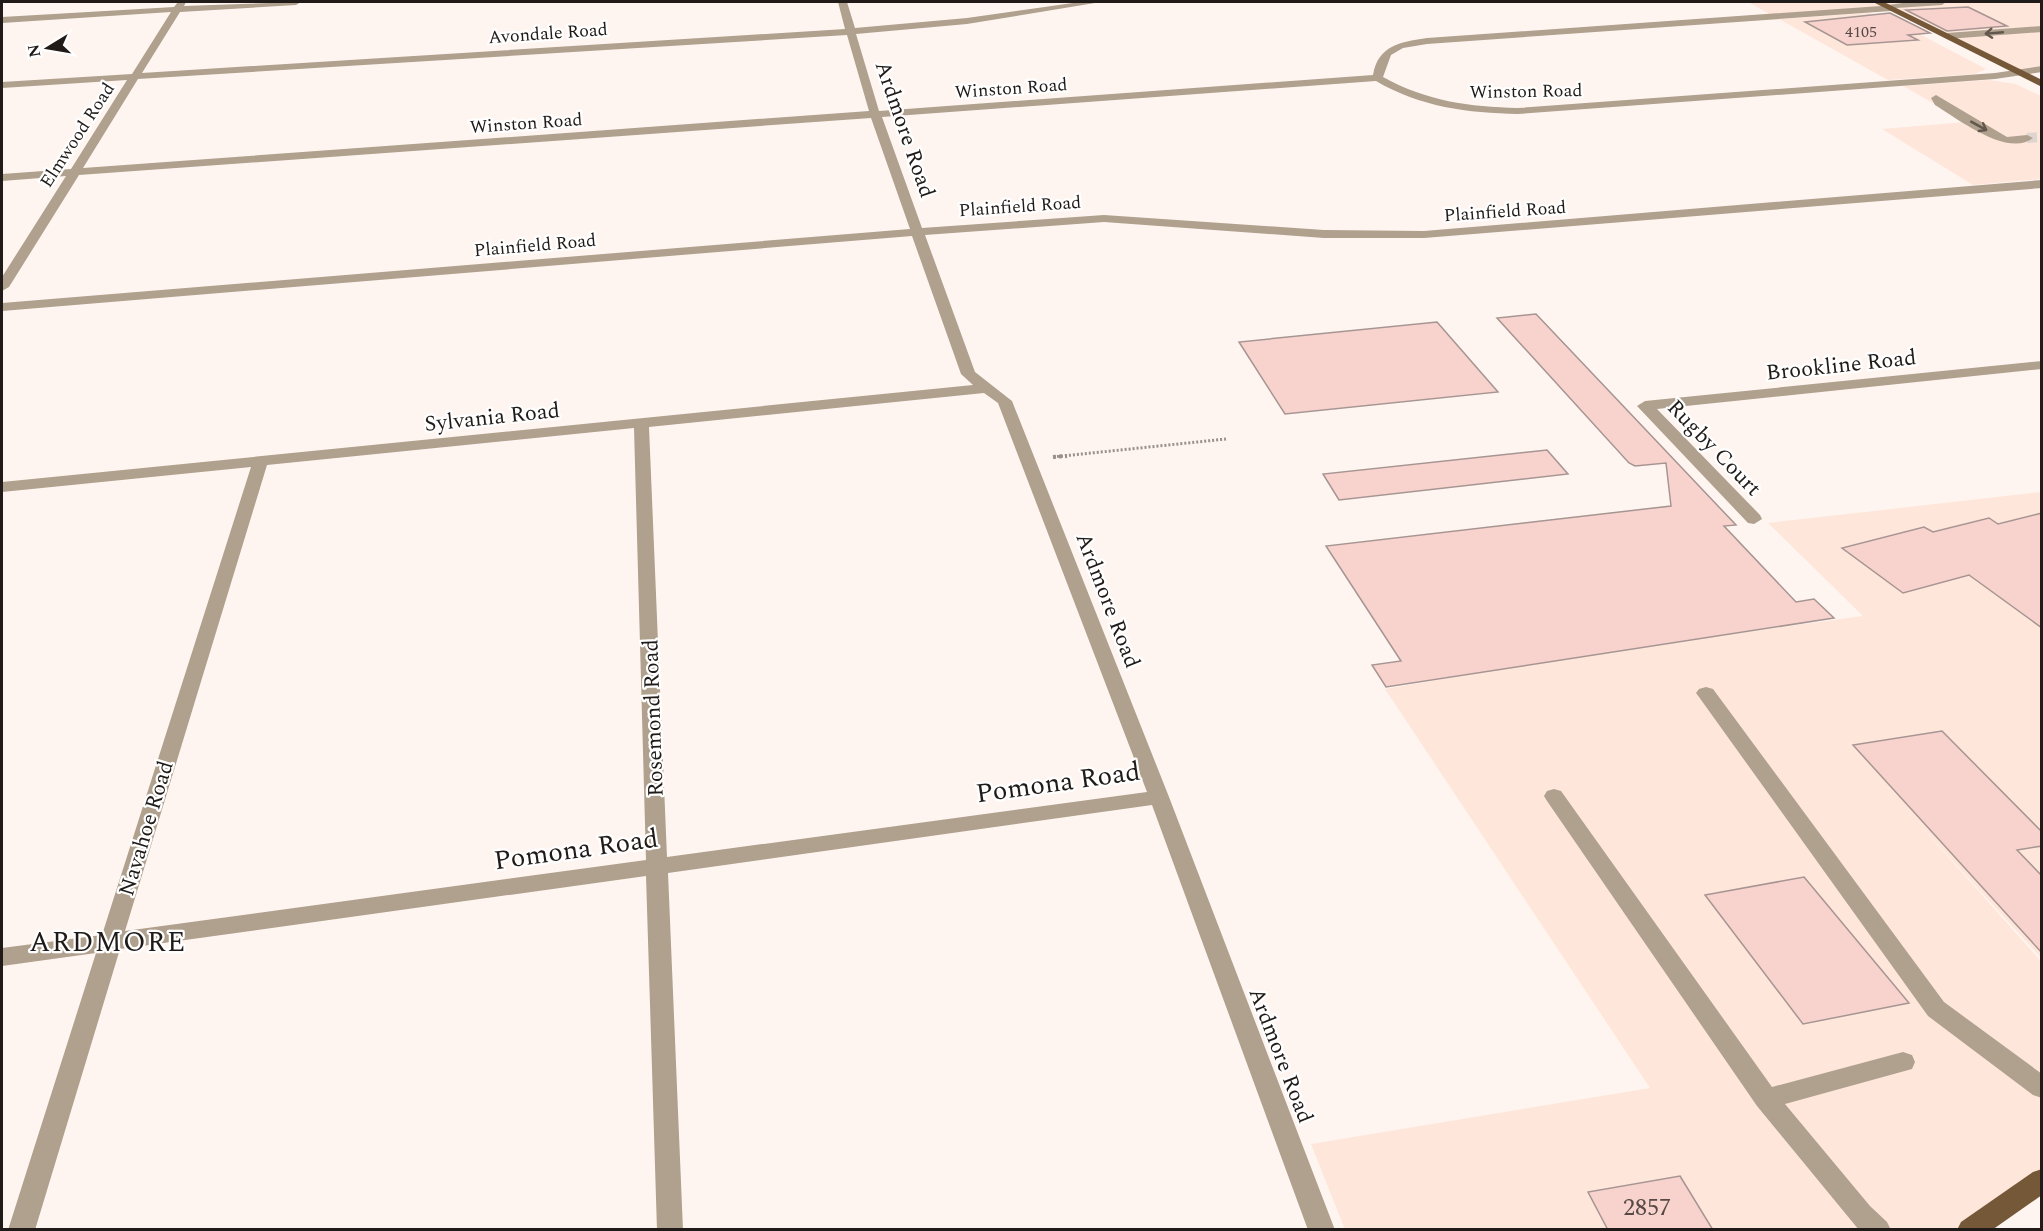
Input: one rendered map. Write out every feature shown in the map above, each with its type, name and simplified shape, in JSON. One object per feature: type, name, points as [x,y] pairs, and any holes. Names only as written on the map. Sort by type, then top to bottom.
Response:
[{"type":"main road","points":[[1885,5],[2042,84]]},
{"type":"main road","points":[[1970,1230],[2042,1180]]},
{"type":"street","points":[[2,20],[179,5],[296,2]]},
{"type":"street","name":"Ardmore Road","points":[[842,2],[875,114],[968,374],[1005,401],[1159,797],[1322,1230]]},
{"type":"street","name":"Avondale Road","points":[[2,85],[850,31],[959,22],[1096,2]]},
{"type":"street","points":[[1378,78],[1380,59],[1385,55],[1405,45],[1427,41],[1942,2]]},
{"type":"street","name":"Elmwood Road","points":[[2,287],[179,5]]},
{"type":"street","points":[[1947,36],[2042,29]]},
{"type":"street","name":"Winston Road","points":[[2,177],[1378,78],[1406,93],[1439,104],[1469,109],[1518,111],[1961,79],[2042,69]]},
{"type":"street","points":[[1936,98],[1939,103],[2005,141],[2028,138]]},
{"type":"street","name":"Plainfield Road","points":[[2,307],[916,232],[1115,218],[1174,220],[1322,234],[1402,236],[2042,184]]},
{"type":"street","name":"Brookline Road","points":[[1645,406],[2042,365]]},
{"type":"street","name":"Sylvania Road","points":[[2,487],[986,388]]},
{"type":"street","name":"Rugby Court","points":[[1645,406],[1754,519]]},
{"type":"street","name":"Rosemond Road","points":[[641,423],[670,1230]]},
{"type":"street","name":"Navahoe Road","points":[[21,1230],[260,462]]},
{"type":"street","points":[[1706,693],[1936,1010],[2042,1088]]},
{"type":"street","points":[[1554,796],[1766,1099],[1861,1214],[1878,1230]]},
{"type":"street","name":"Pomona Road","points":[[2,957],[1159,797]]},
{"type":"street","points":[[1766,1099],[1903,1062]]},
{"type":"path","points":[[1053,457],[1226,438]]},
{"type":"shaded area","points":[[1748,2],[2040,3],[2041,69],[2016,71],[1891,8],[1773,16]]},
{"type":"shaded area","points":[[1868,13],[1885,16],[1986,69],[1975,74],[1888,80],[1779,19]]},
{"type":"shaded area","points":[[1989,80],[2016,84],[2041,96],[2041,179],[1973,185],[1882,129],[1966,122],[1903,86]]},
{"type":"shaded area","points":[[2041,492],[2041,958],[1910,814],[2041,961],[2041,1180],[1970,1229],[1345,1230],[1311,1144],[1650,1088],[1385,689],[1607,651],[1863,616],[1768,523]]},
{"type":"building","points":[[1968,7],[2007,26],[1947,31],[1906,10]]},
{"type":"building","points":[[1890,13],[1930,33],[1908,35],[1918,40],[1847,45],[1805,22]]},
{"type":"building","points":[[1536,314],[1736,525],[1724,526],[1796,602],[1814,599],[1834,618],[1386,687],[1372,665],[1401,661],[1326,546],[1671,506],[1666,463],[1635,466],[1629,463],[1497,318]]},
{"type":"building","points":[[1437,322],[1498,392],[1285,414],[1239,342]]},
{"type":"building","points":[[1547,450],[1568,474],[1339,500],[1323,474]]},
{"type":"building","points":[[2042,513],[2042,628],[1969,575],[1903,593],[1842,548],[1924,527],[1933,532],[1989,518],[1998,524]]},
{"type":"building","points":[[1942,731],[2042,832],[2042,846],[2017,850],[2042,876],[2042,953],[1853,745]]},
{"type":"building","points":[[1804,877],[1909,1003],[1803,1024],[1705,895]]},
{"type":"building","points":[[1680,1176],[1713,1230],[1608,1230],[1588,1192]]},
{"type":"tunnel","points":[[2027,138],[2042,137]]},
{"type":"district","name":"ARDMORE","points":[[108,941]]}]
